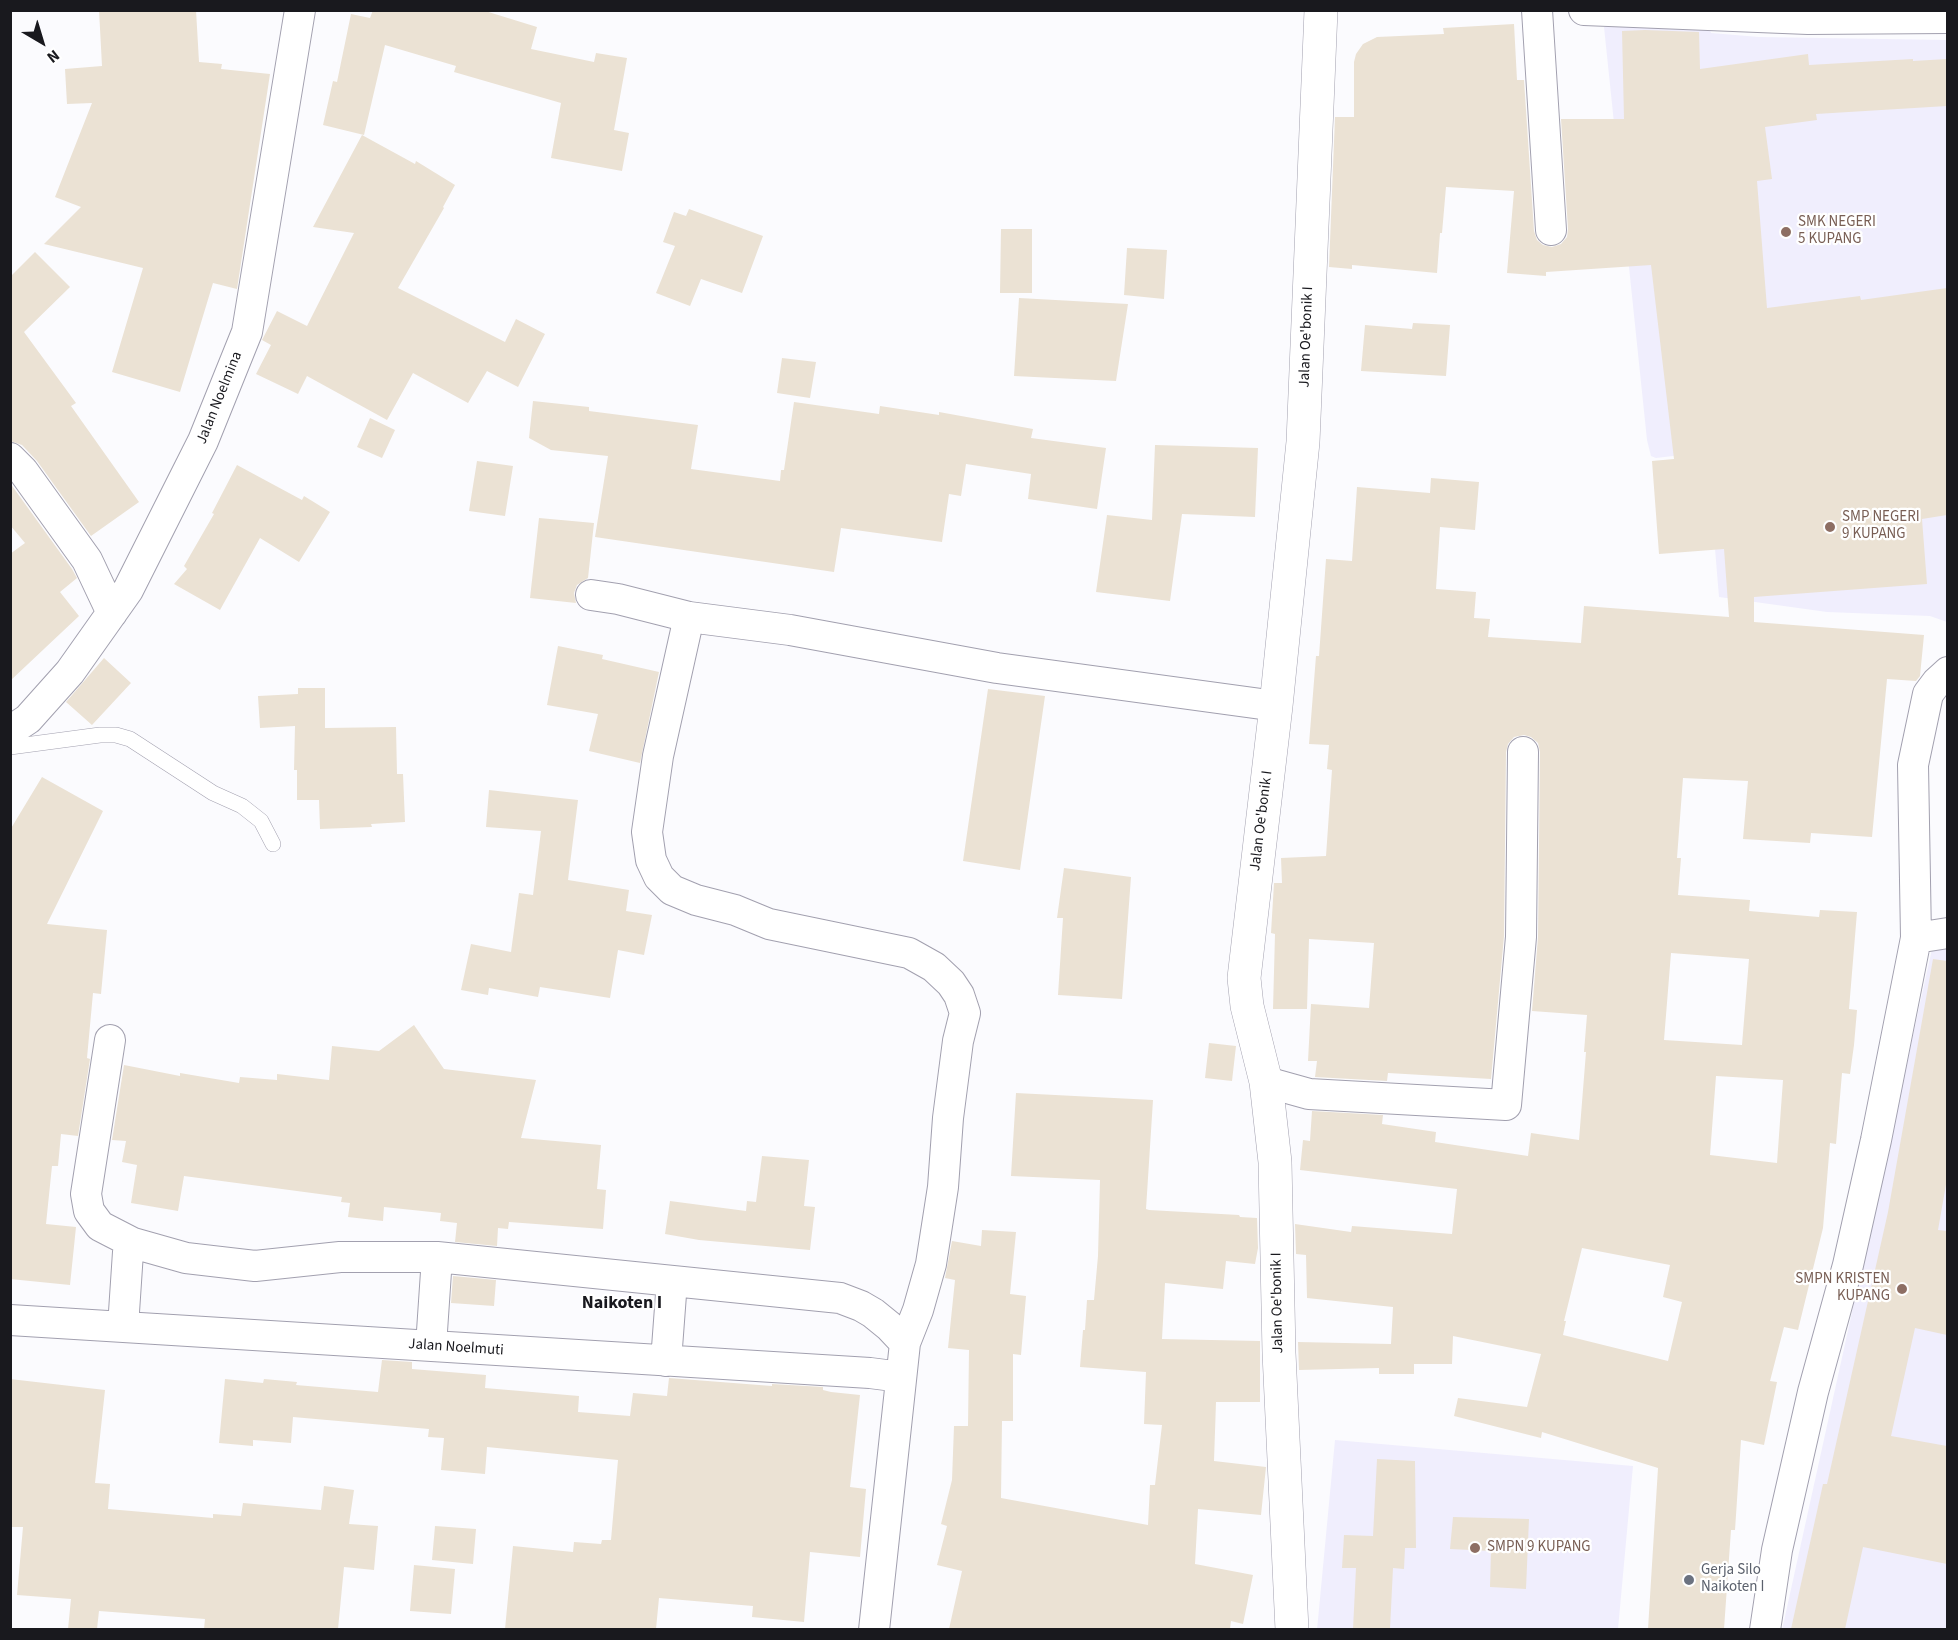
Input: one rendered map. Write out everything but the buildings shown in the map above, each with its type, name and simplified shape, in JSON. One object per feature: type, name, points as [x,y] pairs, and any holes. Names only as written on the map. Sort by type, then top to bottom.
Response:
[{"type":"street","name":"Jalan Noelmina","points":[[10,731],[28,719],[70,672],[128,590],[203,441],[247,332],[300,10]]},
{"type":"street","name":"Jalan Oe'bonik I","points":[[1292,1629],[1279,1353],[1275,1162],[1266,1082],[1247,1006],[1244,978],[1276,706],[1303,442],[1321,10]]},
{"type":"street","points":[[1537,10],[1551,230]]},
{"type":"street","points":[[1584,10],[1808,20],[1947,18]]},
{"type":"street","points":[[10,458],[23,471],[87,560],[112,613]]},
{"type":"street","points":[[591,595],[618,599],[689,617],[790,630],[1041,674],[1276,706]]},
{"type":"street","points":[[689,617],[658,756],[647,832],[651,860],[659,877],[672,890],[696,900],[735,910],[769,924],[909,953],[934,967],[951,983],[959,995],[965,1013],[958,1041],[948,1118],[943,1187],[931,1264],[918,1310],[905,1343],[874,1629]]},
{"type":"street","points":[[1765,1629],[1777,1550],[1813,1392],[1848,1264],[1876,1140],[1916,939],[1913,765],[1928,694],[1947,672]]},
{"type":"street","points":[[1266,1082],[1308,1094],[1506,1105],[1521,937],[1523,752]]},
{"type":"street","points":[[1916,939],[1947,933]]},
{"type":"street","points":[[110,1040],[86,1194],[89,1211],[100,1226],[133,1243],[186,1258],[255,1266],[340,1257],[437,1257],[840,1298],[873,1313],[905,1343]]},
{"type":"street","points":[[123,1327],[128,1252],[133,1243]]},
{"type":"street","points":[[431,1346],[437,1257]]},
{"type":"street","points":[[666,1361],[672,1281]]},
{"type":"street","name":"Jalan Noelmuti","points":[[10,1320],[870,1373],[901,1377]]},
{"type":"lane","points":[[10,747],[100,735],[116,735],[130,739],[213,794],[242,806],[261,821],[273,844]]},
{"type":"shaded area","name":"SMK NEGERI 5 KUPANG","points":[[1708,22],[1711,33],[1759,37],[1947,40],[1948,443],[1945,443],[1948,444],[1947,622],[1930,616],[1827,612],[1719,597],[1707,452],[1656,458],[1651,456],[1647,440],[1604,27]]},
{"type":"shaded area","name":"SMPN KRISTEN KUPANG","points":[[1947,946],[1947,1629],[1782,1630],[1932,949]]},
{"type":"shaded area","name":"SMPN 9 KUPANG","points":[[1335,1440],[1633,1466],[1618,1629],[1317,1630]]},
{"type":"place","name":"SMK NEGERI 5 KUPANG","points":[[1786,232]]},
{"type":"place","name":"SMP NEGERI 9 KUPANG","points":[[1830,527]]},
{"type":"place","name":"SMPN KRISTEN KUPANG","points":[[1902,1289]]},
{"type":"place","name":"SMPN 9 KUPANG","points":[[1475,1548]]},
{"type":"place","name":"Gerja Silo Naikoten I","points":[[1689,1580]]},
{"type":"district","name":"Naikoten I","points":[[622,1304]]}]
